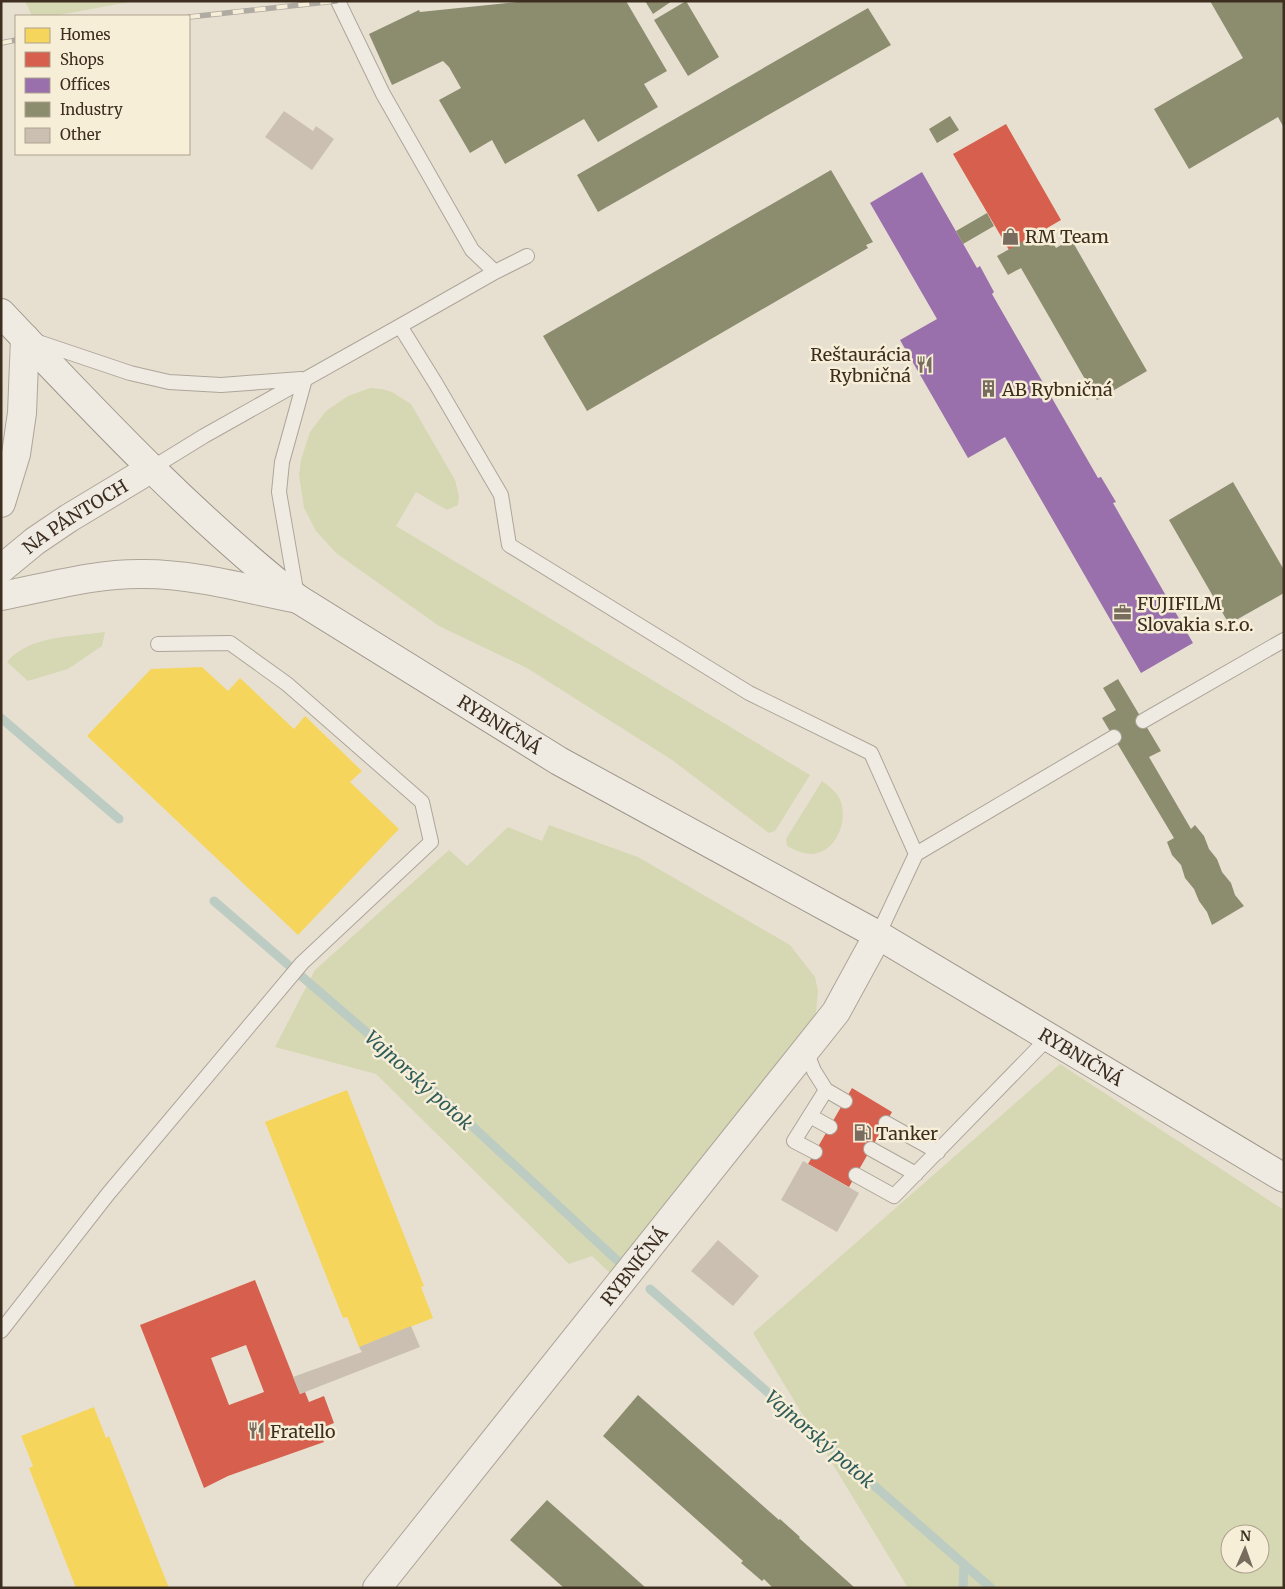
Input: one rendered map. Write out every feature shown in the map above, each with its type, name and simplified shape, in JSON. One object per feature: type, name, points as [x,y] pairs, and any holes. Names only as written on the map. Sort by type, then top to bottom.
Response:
[{"type":"main road","name":"RYBNIČNÁ","points":[[1,312],[152,468],[258,567],[298,599],[559,761],[878,935],[1284,1178]]},
{"type":"main road","points":[[1,503],[16,454],[21,421],[25,338]]},
{"type":"main road","name":"NA PÁNTOCH","points":[[1,569],[35,541],[69,518],[152,468]]},
{"type":"main road","points":[[1,596],[104,576],[143,574],[181,576],[298,599]]},
{"type":"main road","name":"RYBNIČNÁ","points":[[377,1588],[836,1012],[878,935]]},
{"type":"lane","points":[[338,1],[383,94],[472,250],[495,272]]},
{"type":"lane","points":[[152,468],[204,436],[305,379],[495,272],[528,256]]},
{"type":"lane","points":[[400,326],[500,495],[509,545],[749,693],[871,753],[916,854]]},
{"type":"lane","points":[[25,338],[130,374],[169,382],[221,385],[305,379]]},
{"type":"lane","points":[[298,599],[280,492],[282,462],[305,379]]},
{"type":"lane","points":[[1143,721],[1284,640]]},
{"type":"lane","points":[[1,1331],[108,1194],[302,963],[430,842],[422,802],[287,684],[230,643],[158,644]]},
{"type":"lane","points":[[878,935],[916,854],[1114,737]]},
{"type":"lane","points":[[856,1175],[894,1196],[1049,1037]]},
{"type":"lane","points":[[806,1051],[814,1071],[826,1090],[845,1101]]},
{"type":"lane","points":[[815,1152],[794,1141],[826,1090]]},
{"type":"lane","points":[[810,1116],[830,1127]]},
{"type":"lane","points":[[886,1123],[938,1152]]},
{"type":"lane","points":[[871,1149],[916,1174]]},
{"type":"green space","points":[[25,1],[135,1],[58,15],[32,15]]},
{"type":"green space","points":[[370,388],[392,392],[411,404],[455,480],[459,496],[458,505],[447,510],[416,492],[396,526],[810,775],[775,831],[769,833],[672,760],[527,668],[439,626],[336,553],[316,531],[304,508],[299,475],[301,460],[310,432],[326,411],[348,396]]},
{"type":"green space","points":[[105,632],[102,646],[68,669],[28,681],[7,662],[16,653],[39,642]]},
{"type":"green space","points":[[822,781],[839,797],[843,817],[841,826],[834,842],[828,848],[812,854],[802,853],[787,846],[786,839]]},
{"type":"green space","points":[[549,825],[638,857],[790,945],[815,977],[818,991],[816,1013],[805,1030],[615,1278],[592,1256],[569,1264],[376,1074],[275,1047],[315,970],[449,850],[467,866],[508,827],[542,841]]},
{"type":"green space","points":[[1060,1064],[1284,1210],[1284,1588],[908,1588],[753,1333]]},
{"type":"building: Homes","points":[[202,667],[228,691],[240,678],[294,729],[305,716],[362,771],[350,782],[399,829],[298,935],[87,736],[151,669]]},
{"type":"building: Homes","points":[[347,1090],[424,1286],[421,1287],[433,1318],[359,1347],[347,1317],[343,1318],[265,1122]]},
{"type":"building: Homes","points":[[94,1407],[106,1438],[109,1436],[169,1588],[76,1588],[29,1468],[33,1466],[21,1436]]},
{"type":"building: Shops","points":[[1006,124],[1061,220],[1009,250],[953,154]]},
{"type":"building: Shops","points":[[852,1088],[892,1112],[849,1187],[808,1164]]},
{"type":"building: Shops","points":[[255,1280],[300,1394],[305,1392],[309,1402],[324,1396],[334,1423],[319,1429],[324,1442],[228,1476],[204,1488],[140,1325]],"holes":[[[246,1345],[264,1392],[229,1405],[211,1358]]]},
{"type":"building: Offices","name":"AB Rybničná","points":[[922,172],[977,268],[980,266],[994,292],[992,294],[1098,478],[1101,477],[1116,502],[1113,503],[1193,643],[1141,673],[1005,437],[968,458],[900,340],[937,319],[870,203]]},
{"type":"building: Industry","points":[[527,1],[626,1],[667,71],[644,84],[658,107],[598,142],[584,119],[505,164],[492,140],[470,153],[439,100],[461,88],[449,67],[443,61],[392,85],[369,34],[419,10],[420,12]]},
{"type":"building: Industry","points":[[645,1],[672,1],[653,14]]},
{"type":"building: Industry","points":[[686,1],[719,57],[688,76],[654,20]]},
{"type":"building: Industry","points":[[1210,1],[1284,1],[1284,128],[1278,117],[1189,169],[1154,109],[1243,58]]},
{"type":"building: Industry","points":[[868,8],[891,45],[598,212],[577,175]]},
{"type":"building: Industry","points":[[950,116],[959,130],[937,143],[929,129]]},
{"type":"building: Industry","points":[[831,170],[873,242],[866,245],[868,248],[587,411],[543,336]]},
{"type":"building: Industry","points":[[987,213],[994,226],[963,244],[956,231]]},
{"type":"building: Industry","points":[[1045,229],[1056,248],[1071,239],[1147,371],[1097,400],[1021,268],[1008,275],[997,256]]},
{"type":"building: Industry","points":[[1233,482],[1284,570],[1284,593],[1229,624],[1169,520]]},
{"type":"building: Industry","points":[[1118,679],[1161,751],[1149,757],[1191,829],[1195,825],[1204,836],[1222,872],[1231,883],[1235,895],[1244,906],[1212,925],[1194,889],[1185,878],[1181,865],[1172,855],[1167,842],[1174,838],[1102,718],[1116,710],[1103,688]]},
{"type":"building: Industry","points":[[638,1395],[780,1519],[855,1588],[773,1588],[764,1579],[762,1581],[741,1563],[743,1561],[603,1436]]},
{"type":"building: Industry","points":[[547,1500],[646,1588],[564,1588],[510,1540]]},
{"type":"building: Other","points":[[284,111],[313,131],[316,126],[334,139],[312,170],[265,137]]},
{"type":"building: Other","points":[[803,1161],[859,1193],[837,1232],[781,1200]]},
{"type":"building: Other","points":[[718,1240],[759,1276],[733,1306],[691,1271]]},
{"type":"building: Other","points":[[411,1326],[420,1347],[300,1394],[293,1377],[362,1352],[359,1347]]},
{"type":"waterway","name":"Vajnorský potok","points":[[1,718],[119,819]]},
{"type":"waterway","name":"Vajnorský potok","points":[[214,901],[429,1086],[620,1263]]},
{"type":"waterway","name":"Vajnorský potok","points":[[650,1289],[991,1588]]},
{"type":"waterway","points":[[963,1588],[964,1564]]},
{"type":"railway","points":[[190,17],[336,1]]},
{"type":"railway","points":[[1,43],[15,40]]},
{"type":"place","name":"RM Team","points":[[1011,236]]},
{"type":"place","name":"Reštaurácia Rybničná","points":[[925,364]]},
{"type":"place","name":"AB Rybničná","points":[[988,389]]},
{"type":"place","name":"FUJIFILM Slovakia s.r.o.","points":[[1123,613]]},
{"type":"place","name":"Tanker","points":[[862,1133]]},
{"type":"place","name":"Fratello","points":[[256,1431]]}]
